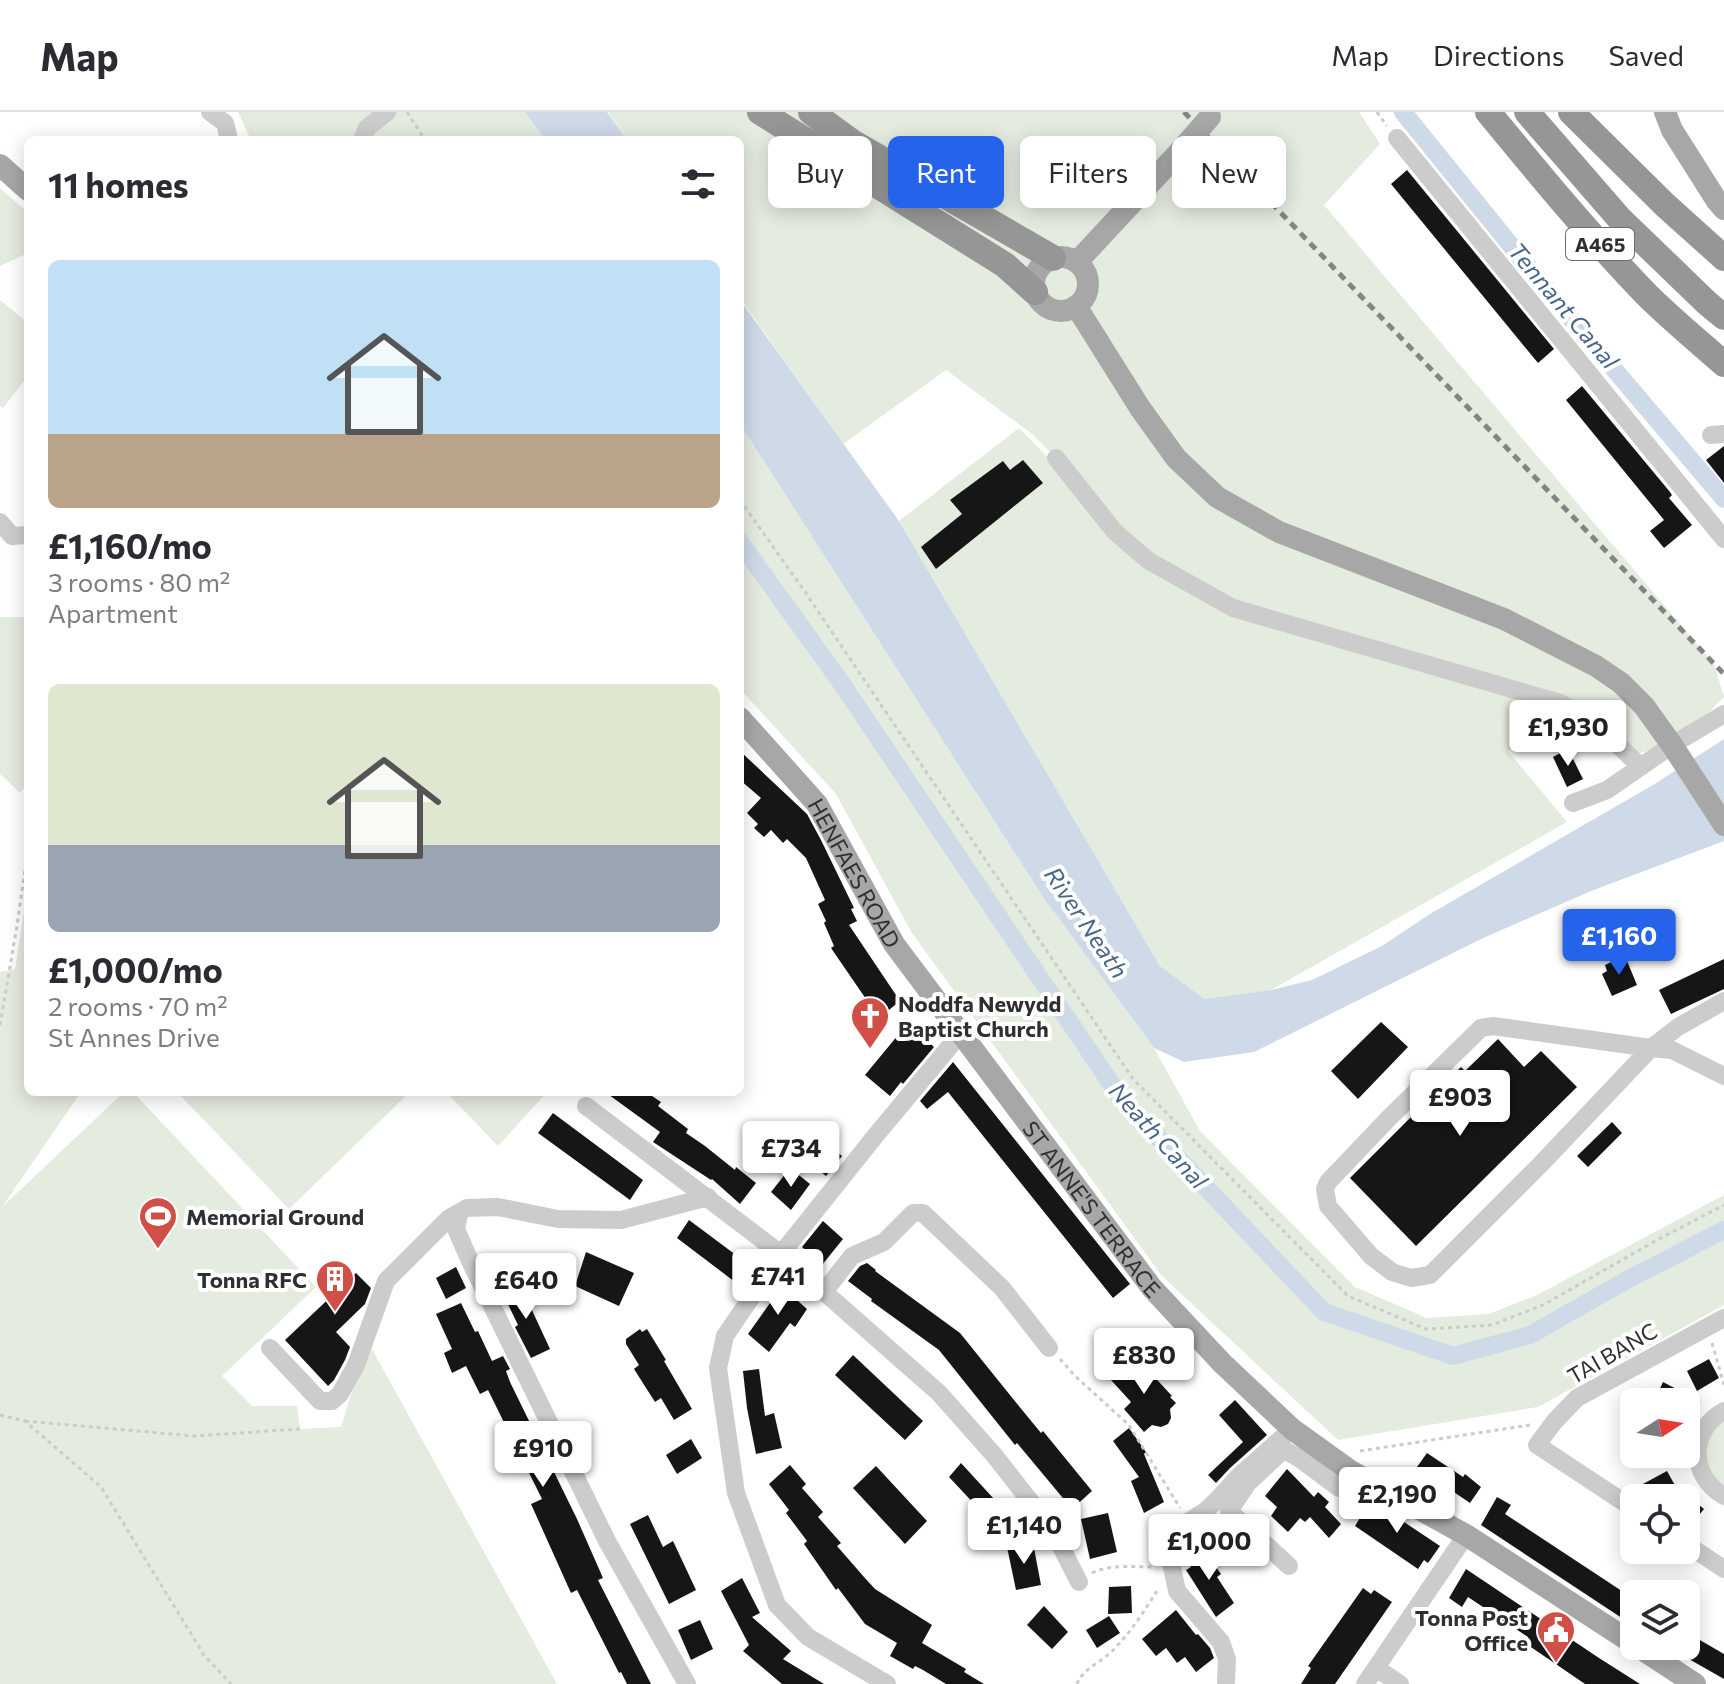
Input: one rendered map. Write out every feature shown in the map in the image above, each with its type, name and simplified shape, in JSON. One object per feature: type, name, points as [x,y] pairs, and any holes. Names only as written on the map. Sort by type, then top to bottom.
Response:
[{"type":"highway","points":[[760,112],[1005,265],[1035,292]]},
{"type":"highway","points":[[811,112],[852,142],[1065,260]]},
{"type":"highway","name":"A465","points":[[1488,112],[1558,198],[1632,279],[1724,364]]},
{"type":"highway","name":"A465","points":[[1527,112],[1619,218],[1724,317]]},
{"type":"highway","points":[[1571,112],[1724,258]]},
{"type":"main road","points":[[1665,112],[1672,130],[1724,209]]},
{"type":"main road","points":[[1065,260],[1182,149],[1213,114]]},
{"type":"main road","points":[[0,165],[24,186]]},
{"type":"main road","points":[[1065,260],[1083,268],[1088,284],[1076,306],[1052,309],[1035,292],[1035,275],[1045,262],[1065,260]]},
{"type":"main road","points":[[1076,306],[1140,408],[1176,458],[1217,497],[1279,532],[1504,619],[1596,666],[1621,683],[1644,706],[1724,825]]},
{"type":"main road","name":"HENFAES ROAD","points":[[744,722],[817,804],[894,944],[961,1033]]},
{"type":"main road","name":"ST ANNE'S TERRACE","points":[[961,1033],[1152,1288],[1222,1363],[1292,1429],[1349,1470],[1466,1535],[1620,1635]]},
{"type":"main road","name":"ST ANNE'S TERRACE","points":[[1656,1660],[1684,1681]]},
{"type":"street","points":[[210,112],[225,123],[228,136]]},
{"type":"street","points":[[364,136],[367,128],[383,115]]},
{"type":"street","points":[[1397,138],[1724,539]]},
{"type":"street","points":[[1056,458],[1115,532],[1149,561],[1233,608],[1560,703],[1593,721],[1641,767]]},
{"type":"street","points":[[1573,803],[1607,790],[1641,767],[1677,753],[1724,714]]},
{"type":"street","points":[[1724,1001],[1678,1027],[1651,1048],[1430,1275],[1411,1278],[1392,1272],[1371,1256],[1328,1206],[1325,1189],[1328,1182],[1481,1028],[1493,1026],[1651,1048],[1672,1050],[1724,1076]]},
{"type":"street","points":[[887,1684],[808,1637],[777,1605],[736,1493],[718,1368],[725,1336],[781,1254],[961,1033]]},
{"type":"street","points":[[586,1106],[781,1254],[939,1393],[994,1455],[1052,1529],[1079,1582]]},
{"type":"street","points":[[270,1348],[320,1401],[332,1401],[340,1394],[356,1365],[386,1281],[449,1218],[467,1208],[498,1207],[558,1219],[621,1220],[708,1197]]},
{"type":"street","points":[[824,1292],[852,1256],[884,1242],[913,1213],[923,1213],[1002,1288],[1049,1348]]},
{"type":"street","points":[[459,1214],[456,1229],[470,1261],[607,1541],[687,1684]]},
{"type":"street","name":"TAI BANC","points":[[1620,1500],[1537,1445],[1577,1398],[1724,1318]]},
{"type":"street","points":[[1724,1411],[1706,1426],[1699,1440],[1697,1459],[1704,1477],[1724,1496]]},
{"type":"street","points":[[1226,1682],[1227,1659],[1221,1642],[1177,1591],[1170,1558],[1175,1538],[1188,1522],[1204,1512],[1292,1429]]},
{"type":"street","points":[[1289,1566],[1229,1511],[1248,1483],[1286,1451],[1339,1488],[1349,1470]]},
{"type":"street","points":[[1365,1684],[1466,1535]]},
{"type":"street","points":[[1700,1553],[1724,1569]]},
{"type":"street","points":[[1376,1668],[1400,1684]]},
{"type":"path","points":[[407,112],[422,136]]},
{"type":"path","points":[[744,506],[1133,1079],[1348,1296],[1426,1329],[1492,1325],[1543,1305],[1724,1205]]},
{"type":"path","points":[[0,1025],[24,876]]},
{"type":"path","points":[[1049,1348],[1129,1425],[1188,1522]]},
{"type":"path","points":[[1714,1349],[1724,1385]]},
{"type":"path","points":[[0,1415],[25,1421],[194,1436],[300,1429]]},
{"type":"path","points":[[25,1421],[101,1487],[204,1655],[231,1684]]},
{"type":"path","points":[[1330,1456],[1554,1422]]},
{"type":"path","points":[[1079,1582],[1096,1570],[1139,1567]]},
{"type":"path","points":[[1077,1684],[1079,1678],[1109,1654],[1138,1622],[1172,1567]]},
{"type":"shaded area","points":[[238,112],[525,112],[542,136],[249,136]]},
{"type":"shaded area","points":[[608,112],[1359,112],[1380,144],[1324,205],[1714,664],[1724,697],[1683,738],[1641,753],[1539,731],[1508,751],[1567,822],[1271,990],[1204,1000],[1160,966],[899,521],[1019,428],[1077,487],[1056,458],[1032,434],[946,370],[843,444],[744,304],[744,136],[624,136]]},
{"type":"shaded area","points":[[0,188],[24,209],[24,255],[0,266]]},
{"type":"shaded area","points":[[0,300],[24,320],[24,381],[3,408],[0,406]]},
{"type":"shaded area","points":[[744,430],[1043,897],[1154,1048],[1200,1131],[1355,1287],[1427,1318],[1489,1314],[1537,1295],[1724,1195],[1724,1305],[1538,1407],[1338,1440],[1162,1276],[912,933],[836,794],[744,693]]},
{"type":"shaded area","points":[[0,617],[24,617],[24,788],[20,793],[0,774]]},
{"type":"shaded area","points":[[24,910],[24,1096],[78,1096],[2,1207],[120,1096],[137,1096],[316,1287],[222,1376],[252,1406],[297,1406],[300,1429],[341,1427],[360,1366],[372,1349],[557,1684],[0,1684],[0,972],[15,969]]},
{"type":"shaded area","points":[[181,1096],[406,1096],[289,1209]]},
{"type":"shaded area","points":[[450,1096],[543,1096],[498,1146]]},
{"type":"shaded area","points":[[1724,1421],[1724,1489],[1712,1473],[1706,1458],[1706,1445]]},
{"type":"water","points":[[525,112],[607,112],[624,136],[542,136]]},
{"type":"water","name":"River Neath","points":[[744,306],[899,521],[1160,966],[1204,999],[1271,990],[1312,980],[1382,946],[1430,914],[1653,785],[1724,739],[1724,841],[1591,891],[1481,939],[1254,1052],[1184,1062],[1154,1048],[1043,897],[744,430]]},
{"type":"building","points":[[1407,170],[1554,349],[1538,363],[1391,184]]},
{"type":"building","points":[[1582,386],[1670,492],[1672,495],[1669,498],[1692,525],[1664,548],[1650,531],[1664,520],[1566,400]]},
{"type":"building","points":[[1724,446],[1724,483],[1706,460]]},
{"type":"building","points":[[1023,460],[1043,483],[936,569],[921,547],[962,514],[950,500],[1003,461],[1010,470]]},
{"type":"building","points":[[1568,749],[1583,779],[1567,787],[1553,757]]},
{"type":"building","points":[[744,755],[807,814],[821,840],[854,908],[851,909],[857,921],[849,925],[900,1001],[879,1018],[831,948],[834,946],[818,904],[825,900],[806,858],[787,839],[783,843],[771,830],[764,837],[754,828],[758,824],[747,813],[761,798],[744,783]]},
{"type":"building","points":[[1618,959],[1620,964],[1627,961],[1637,985],[1612,996],[1602,974],[1607,971],[1605,965]]},
{"type":"building","points":[[1724,959],[1724,989],[1671,1014],[1659,990]]},
{"type":"building","points":[[1381,1022],[1408,1047],[1358,1099],[1331,1071]]},
{"type":"building","points":[[908,1023],[934,1047],[890,1096],[865,1075]]},
{"type":"building","points":[[1498,1039],[1524,1067],[1541,1051],[1577,1087],[1416,1246],[1350,1178],[1461,1067],[1465,1071]]},
{"type":"building","points":[[953,1062],[1130,1284],[1113,1298],[948,1092],[927,1109],[920,1101]]},
{"type":"building","points":[[610,1096],[652,1096],[661,1102],[658,1106],[688,1129],[686,1133],[756,1183],[740,1204],[712,1179],[653,1142],[660,1132]]},
{"type":"building","points":[[553,1113],[643,1180],[630,1200],[538,1133]]},
{"type":"building","points":[[1612,1122],[1622,1133],[1588,1167],[1577,1156]]},
{"type":"building","points":[[826,1143],[842,1156],[826,1176],[810,1163]]},
{"type":"building","points":[[790,1168],[810,1184],[791,1210],[771,1192]]},
{"type":"building","points":[[689,1220],[752,1267],[739,1285],[677,1238]]},
{"type":"building","points":[[823,1221],[843,1239],[822,1265],[802,1247]]},
{"type":"building","points":[[586,1252],[634,1273],[619,1306],[575,1286]]},
{"type":"building","points":[[867,1263],[960,1333],[1092,1491],[1072,1509],[1017,1443],[1015,1445],[939,1350],[848,1281],[860,1266]]},
{"type":"building","points":[[456,1267],[466,1288],[446,1299],[436,1278]]},
{"type":"building","name":"Tonna RFC","points":[[356,1273],[371,1288],[365,1304],[336,1332],[350,1347],[328,1386],[285,1340]]},
{"type":"building","points":[[785,1282],[802,1297],[798,1301],[807,1309],[795,1327],[790,1323],[769,1352],[748,1334]]},
{"type":"building","points":[[523,1283],[550,1349],[531,1358],[503,1294]]},
{"type":"building","points":[[461,1303],[492,1361],[503,1356],[510,1369],[506,1371],[510,1382],[603,1578],[598,1580],[651,1684],[627,1684],[577,1590],[571,1593],[531,1504],[542,1499],[488,1390],[480,1394],[466,1366],[452,1373],[444,1353],[452,1349],[436,1314]]},
{"type":"building","points":[[640,1329],[642,1332],[647,1329],[692,1409],[674,1420],[661,1398],[655,1402],[634,1369],[639,1365],[626,1339]]},
{"type":"building","points":[[853,1355],[923,1421],[905,1440],[835,1375]]},
{"type":"building","points":[[1136,1357],[1176,1403],[1170,1409],[1168,1424],[1161,1427],[1152,1425],[1144,1432],[1124,1409],[1131,1402],[1111,1380]]},
{"type":"building","points":[[1709,1359],[1719,1378],[1700,1389],[1696,1388],[1687,1371]]},
{"type":"building","points":[[759,1369],[765,1416],[774,1413],[782,1448],[756,1454],[743,1371]]},
{"type":"building","points":[[1663,1382],[1674,1388],[1660,1388]]},
{"type":"building","points":[[1235,1400],[1267,1435],[1216,1483],[1208,1475],[1243,1442],[1219,1415]]},
{"type":"building","points":[[1129,1428],[1146,1452],[1144,1454],[1164,1502],[1144,1513],[1131,1481],[1139,1477],[1113,1441]]},
{"type":"building","points":[[691,1439],[702,1458],[677,1474],[666,1455]]},
{"type":"building","points":[[1427,1453],[1463,1477],[1465,1474],[1481,1487],[1470,1503],[1417,1467]]},
{"type":"building","points":[[961,1463],[1005,1511],[993,1524],[949,1477]]},
{"type":"building","points":[[790,1465],[806,1484],[802,1488],[823,1512],[818,1517],[841,1543],[837,1546],[864,1577],[875,1589],[932,1625],[922,1643],[966,1669],[964,1672],[984,1684],[946,1684],[890,1656],[897,1643],[865,1624],[838,1588],[836,1590],[804,1544],[807,1541],[786,1513],[789,1510],[769,1484]]},
{"type":"building","points":[[876,1466],[927,1521],[905,1544],[853,1488]]},
{"type":"building","points":[[1287,1469],[1314,1497],[1318,1492],[1329,1502],[1325,1507],[1341,1524],[1329,1538],[1310,1517],[1305,1522],[1300,1518],[1288,1532],[1271,1516],[1277,1507],[1265,1496]]},
{"type":"building","points":[[1667,1471],[1674,1484],[1643,1484]]},
{"type":"building","points":[[1497,1497],[1511,1505],[1505,1514],[1620,1590],[1620,1617],[1481,1525]]},
{"type":"building","points":[[1371,1500],[1440,1546],[1428,1563],[1424,1560],[1418,1569],[1355,1526]]},
{"type":"building","points":[[1108,1513],[1117,1552],[1090,1559],[1081,1519]]},
{"type":"building","points":[[648,1515],[663,1547],[673,1541],[696,1590],[669,1604],[630,1524]]},
{"type":"building","points":[[1033,1543],[1041,1585],[1016,1590],[1007,1547]]},
{"type":"building","points":[[1202,1548],[1221,1574],[1217,1577],[1234,1603],[1216,1617],[1186,1570],[1191,1567],[1186,1561]]},
{"type":"building","points":[[1466,1569],[1640,1684],[1585,1684],[1525,1643],[1528,1637],[1468,1597],[1462,1607],[1449,1598]]},
{"type":"building","points":[[742,1578],[760,1613],[752,1617],[791,1651],[783,1659],[824,1684],[782,1684],[743,1651],[749,1645],[721,1591]]},
{"type":"building","points":[[1131,1586],[1132,1613],[1108,1614],[1109,1587]]},
{"type":"building","points":[[1363,1588],[1371,1594],[1374,1590],[1392,1602],[1335,1684],[1301,1684],[1311,1668],[1308,1666]]},
{"type":"building","points":[[1044,1606],[1068,1632],[1052,1649],[1027,1625]]},
{"type":"building","points":[[1176,1610],[1210,1648],[1214,1658],[1196,1672],[1185,1657],[1177,1663],[1166,1648],[1156,1656],[1142,1639]]},
{"type":"building","points":[[1109,1616],[1120,1633],[1097,1648],[1086,1630]]},
{"type":"building","points":[[700,1620],[713,1649],[691,1660],[678,1630]]},
{"type":"building","points":[[1700,1640],[1724,1654],[1724,1679],[1691,1660],[1700,1660]]},
{"type":"waterway","name":"Tennant Canal","points":[[1403,112],[1547,290],[1724,499]]},
{"type":"waterway","name":"Neath Canal","points":[[744,548],[842,684],[1120,1097],[1324,1312],[1453,1356],[1530,1335],[1724,1230]]},
{"type":"railway","points":[[1184,112],[1724,674]]},
{"type":"place","name":"Noddfa Newydd Baptist Church","points":[[870,1050]]},
{"type":"place","name":"Memorial Ground","points":[[158,1250]]},
{"type":"place","name":"Tonna RFC","points":[[335,1313]]},
{"type":"place","name":"Tonna Post Office","points":[[1556,1664]]}]
